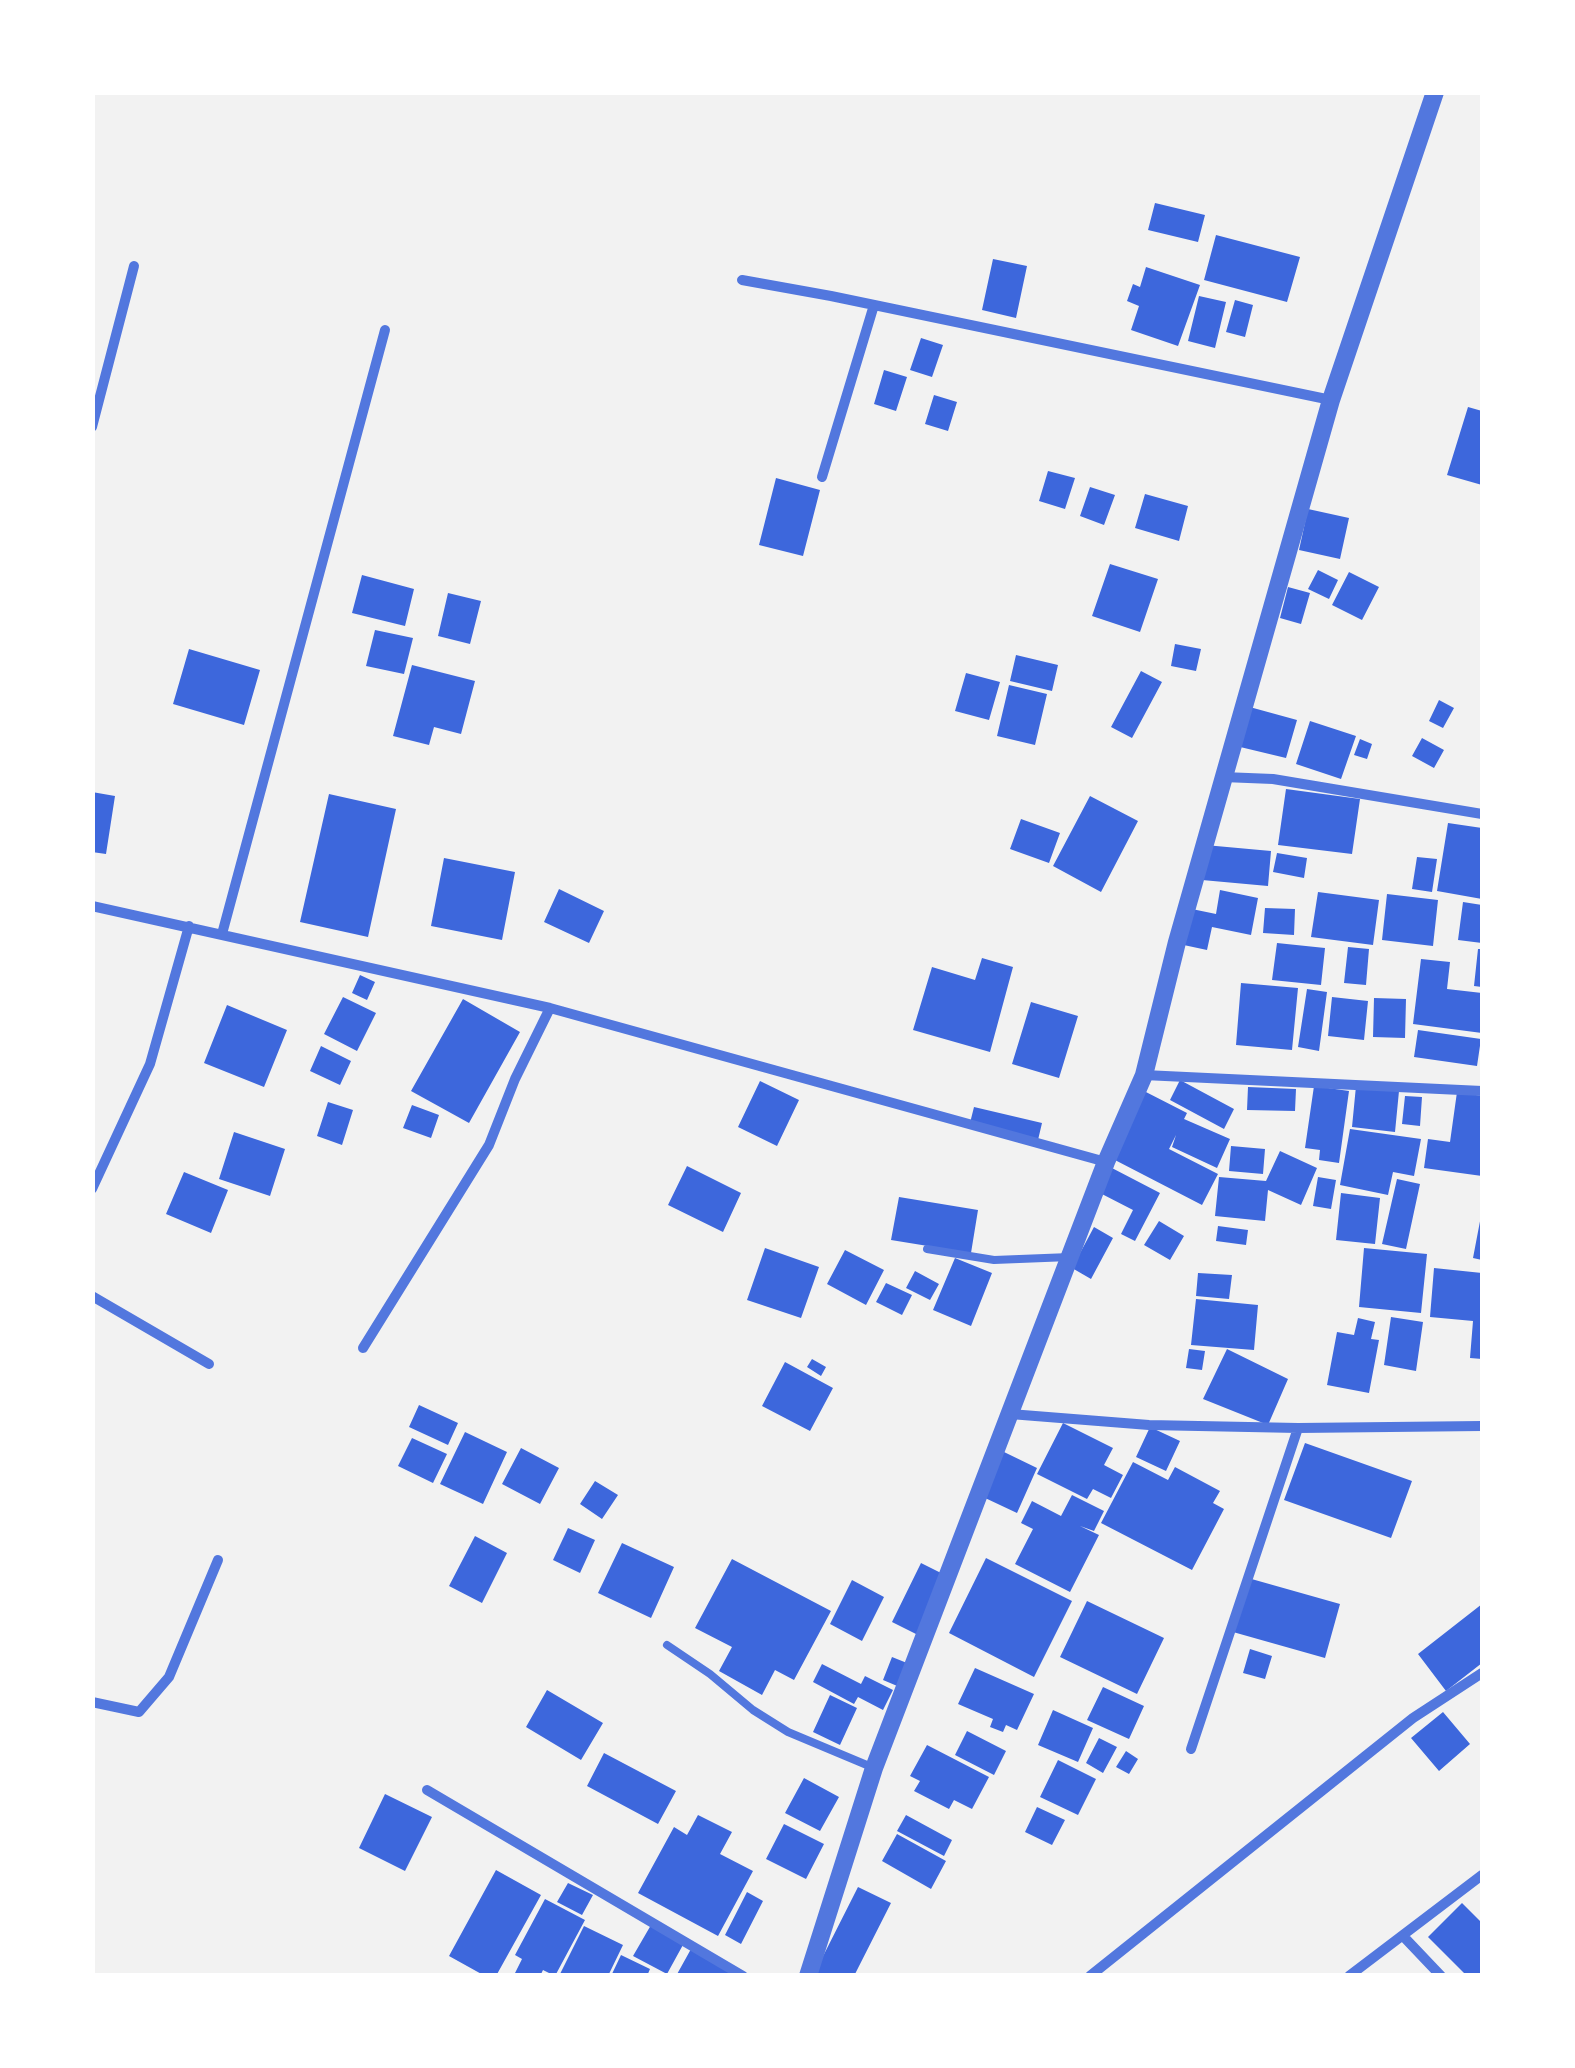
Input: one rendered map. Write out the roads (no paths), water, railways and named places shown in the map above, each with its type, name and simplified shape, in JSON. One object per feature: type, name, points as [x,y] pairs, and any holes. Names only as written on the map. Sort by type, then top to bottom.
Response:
[{"type":"street","points":[[808,1976],[874,1768],[1106,1162],[1144,1075],[1223,777],[1332,400],[1435,92]]},
{"type":"street","points":[[92,427],[134,266]]},
{"type":"street","points":[[742,280],[1332,400]]},
{"type":"street","points":[[822,477],[874,305]]},
{"type":"street","points":[[222,934],[386,330]]},
{"type":"street","points":[[1223,777],[1273,779],[1482,814]]},
{"type":"street","points":[[92,906],[550,1008],[1106,1162]]},
{"type":"street","points":[[92,1189],[150,1064],[189,926]]},
{"type":"street","points":[[363,1348],[489,1145],[515,1079],[550,1008]]},
{"type":"street","points":[[1144,1075],[1482,1091]]},
{"type":"street","points":[[92,1296],[209,1364]]},
{"type":"street","points":[[1010,1414],[1149,1425],[1482,1426]]},
{"type":"street","points":[[1190,1749],[1298,1428]]},
{"type":"street","points":[[92,1702],[139,1712],[168,1677],[218,1560]]},
{"type":"street","points":[[1090,1976],[1413,1718],[1482,1673]]},
{"type":"street","points":[[427,1790],[742,1976]]},
{"type":"street","points":[[1349,1976],[1482,1875]]},
{"type":"street","points":[[1403,1936],[1441,1976]]},
{"type":"lane","points":[[927,1249],[994,1260],[1070,1257]]},
{"type":"lane","points":[[666,1645],[788,1732],[874,1768]]}]
